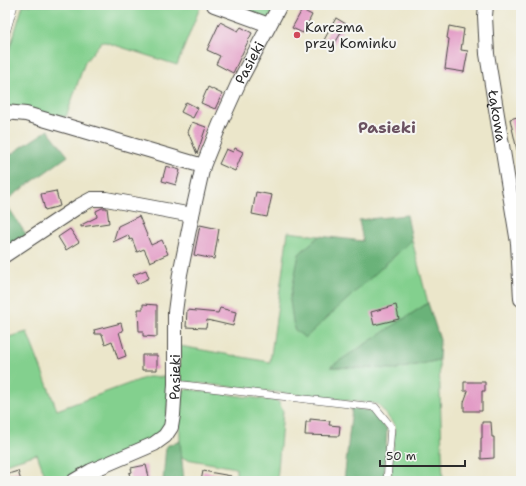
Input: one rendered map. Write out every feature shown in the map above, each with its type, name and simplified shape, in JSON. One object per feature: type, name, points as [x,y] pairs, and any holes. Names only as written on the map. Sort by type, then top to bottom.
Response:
[{"type":"street","points":[[214,5],[269,25]]},
{"type":"street","name":"Pasieki","points":[[74,481],[91,471],[154,444],[165,436],[171,427],[175,384],[175,312],[180,274],[203,166],[239,82],[280,5]]},
{"type":"street","name":"Łąkowa","points":[[486,5],[485,16],[487,54],[518,243],[521,299]]},
{"type":"street","points":[[5,112],[26,114],[203,166]]},
{"type":"street","points":[[5,255],[92,199],[106,199],[192,215]]},
{"type":"lane","points":[[5,36],[14,5]]},
{"type":"lane","points":[[175,384],[375,407],[391,427],[387,481]]},
{"type":"green space","points":[[23,5],[201,5],[177,65],[102,41],[85,62],[66,117],[5,107],[5,64]]},
{"type":"green space","points":[[229,5],[275,5],[269,19]]},
{"type":"green space","points":[[48,130],[68,156],[5,201],[5,158]]},
{"type":"green space","points":[[5,202],[27,236],[5,250]]},
{"type":"green space","points":[[407,215],[412,240],[305,338],[294,329],[290,300],[299,254],[319,236],[363,241],[359,220]]},
{"type":"green space","points":[[288,232],[319,236],[299,254],[374,274],[412,240],[428,303],[331,367],[398,369],[439,360],[443,481],[391,481],[395,426],[378,404],[180,381],[180,346],[270,362]]},
{"type":"green space","points":[[428,303],[440,340],[439,360],[398,369],[330,367]]},
{"type":"green space","points":[[27,332],[57,410],[147,377],[170,377],[166,428],[154,439],[69,481],[47,481],[37,454],[5,464],[5,338]]},
{"type":"green space","points":[[187,389],[278,401],[283,411],[277,481],[236,481],[236,468],[181,458],[179,392]]},
{"type":"green space","points":[[352,408],[373,411],[387,429],[384,481],[344,481]]},
{"type":"green space","points":[[180,441],[184,481],[163,481],[166,446]]},
{"type":"building","points":[[302,10],[312,15],[303,33],[292,28]]},
{"type":"building","points":[[336,18],[346,24],[334,45],[324,40]]},
{"type":"building","points":[[220,22],[238,31],[241,27],[252,33],[233,73],[216,64],[220,56],[207,50]]},
{"type":"building","points":[[449,26],[464,29],[461,50],[468,51],[464,72],[445,69],[449,39],[447,38]]},
{"type":"building","points":[[208,87],[222,94],[215,109],[201,103]]},
{"type":"building","points":[[186,102],[198,108],[193,118],[181,112]]},
{"type":"building","points":[[521,116],[521,149],[517,150],[510,119]]},
{"type":"building","points":[[192,122],[206,127],[197,154],[188,132]]},
{"type":"building","points":[[235,148],[243,152],[235,171],[219,164],[226,149],[233,152]]},
{"type":"building","points":[[166,166],[180,170],[176,185],[162,181]]},
{"type":"building","points":[[56,191],[60,206],[45,210],[41,194]]},
{"type":"building","points":[[256,192],[272,195],[267,217],[252,214]]},
{"type":"building","points":[[102,208],[107,208],[109,223],[81,227],[81,225],[97,217],[96,211]]},
{"type":"building","points":[[139,216],[151,245],[162,240],[168,254],[150,262],[144,249],[137,252],[132,239],[130,240],[128,235],[113,242],[118,226]]},
{"type":"building","points":[[200,225],[219,229],[214,259],[194,255]]},
{"type":"building","points":[[70,229],[79,242],[66,250],[58,237]]},
{"type":"building","points":[[146,270],[149,278],[137,284],[133,275]]},
{"type":"building","points":[[143,304],[157,305],[157,337],[143,336],[143,331],[139,331],[138,309],[143,309]]},
{"type":"building","points":[[396,305],[399,319],[374,325],[371,312]]},
{"type":"building","points":[[220,308],[236,312],[233,326],[207,320],[206,328],[186,327],[187,310],[218,313]]},
{"type":"building","points":[[121,323],[123,331],[119,332],[126,356],[118,359],[112,341],[105,344],[102,334],[95,334],[94,330]]},
{"type":"building","points":[[142,355],[157,355],[157,370],[142,370]]},
{"type":"building","points":[[464,382],[485,382],[485,391],[482,391],[482,411],[464,411],[464,402],[468,391],[464,391]]},
{"type":"building","points":[[310,419],[330,421],[329,425],[340,426],[339,436],[305,435],[306,422],[310,422]]},
{"type":"building","points":[[482,422],[491,422],[492,437],[494,437],[494,458],[481,459]]},
{"type":"building","points":[[146,465],[150,481],[131,481],[129,473],[132,472],[131,468]]},
{"type":"building","points":[[18,471],[21,481],[5,481],[5,475]]},
{"type":"building","points":[[203,471],[231,476],[230,481],[201,481]]},
{"type":"place","name":"Karczma przy Kominku","points":[[297,35]]},
{"type":"district","name":"Pasieki","points":[[387,127]]}]
